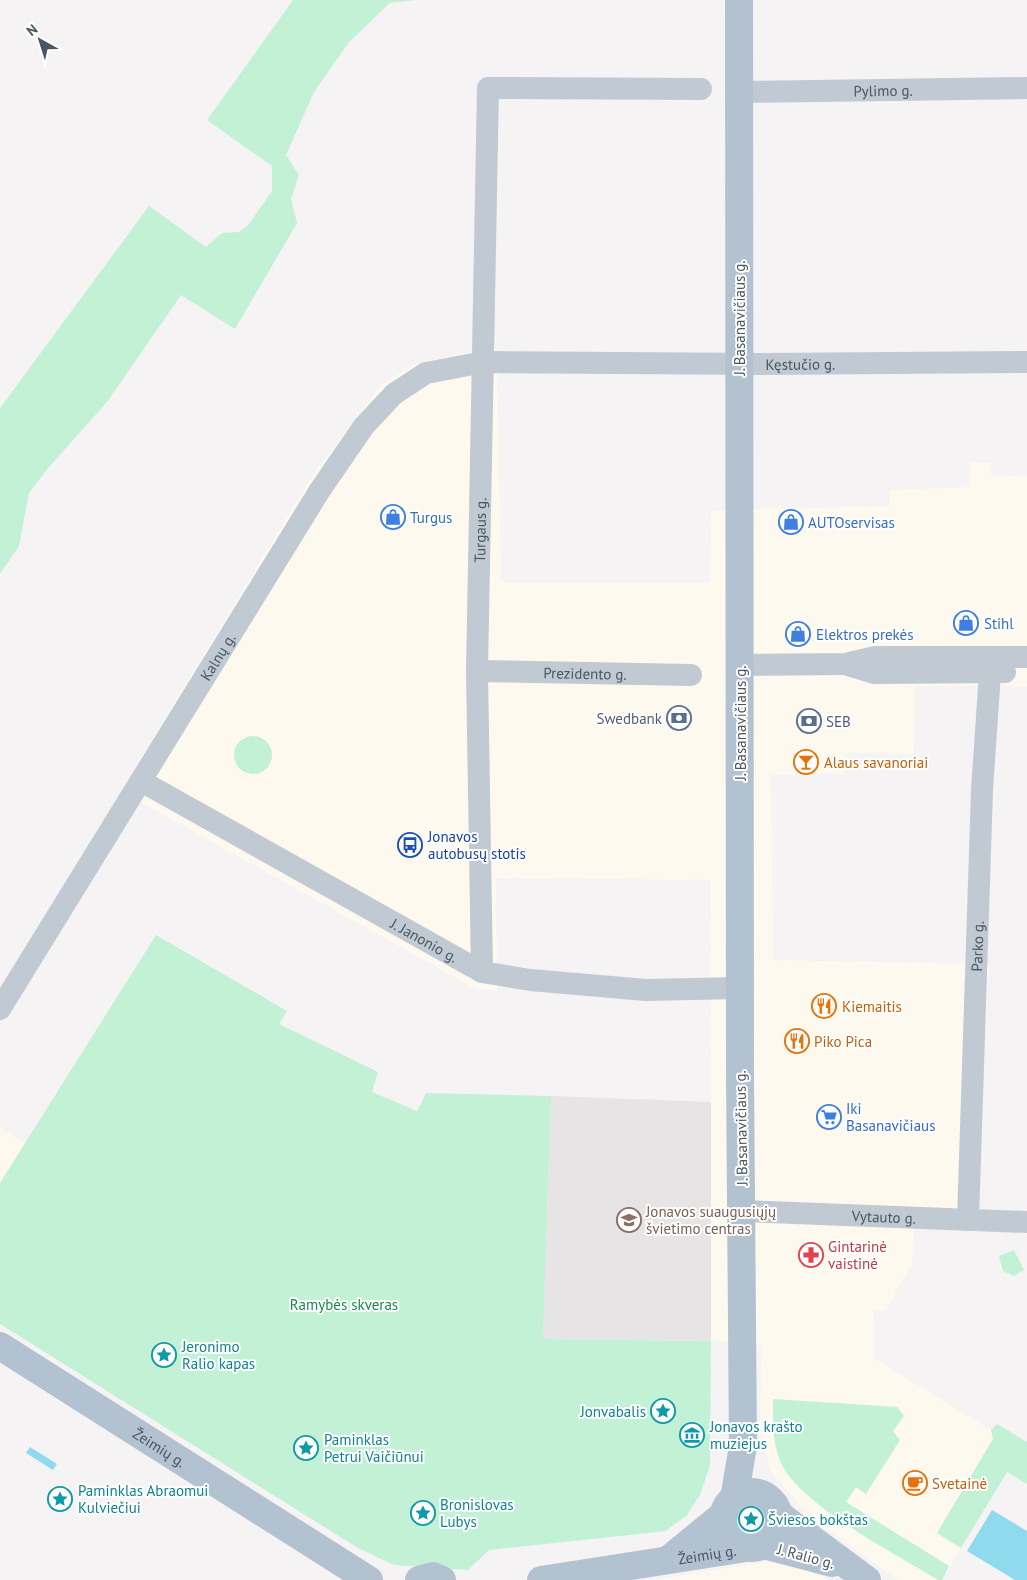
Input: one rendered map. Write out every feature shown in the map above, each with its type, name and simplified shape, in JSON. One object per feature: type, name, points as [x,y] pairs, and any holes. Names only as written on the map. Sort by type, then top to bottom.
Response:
[{"type":"main road","name":"J. Basanavičiaus g.","points":[[729,1507],[743,1446],[739,665],[739,0]]},
{"type":"main road","name":"Žeimių g.","points":[[0,1346],[369,1580]]},
{"type":"main road","name":"J. Basanavičiaus g.","points":[[743,1446],[773,1506]]},
{"type":"main road","points":[[750,1493],[773,1506],[776,1532],[755,1546],[738,1545],[726,1532],[729,1507],[750,1493]]},
{"type":"main road","name":"J. Ralio g.","points":[[773,1506],[857,1574]]},
{"type":"main road","name":"Žeimių g.","points":[[668,1560],[729,1507]]},
{"type":"main road","name":"Žeimių g.","points":[[541,1580],[755,1546]]},
{"type":"main road","name":"J. Ralio g.","points":[[755,1546],[857,1574]]},
{"type":"main road","points":[[419,1580],[433,1576],[442,1580]]},
{"type":"street","name":"Turgaus g.","points":[[482,972],[477,671],[488,88],[701,89]]},
{"type":"street","name":"Pylimo g.","points":[[739,92],[1027,88]]},
{"type":"street","name":"Kęstučio g.","points":[[484,362],[740,364],[1027,362]]},
{"type":"street","name":"Kalnų g.","points":[[0,1009],[320,490],[364,426],[394,394],[426,373],[484,362]]},
{"type":"street","points":[[739,665],[845,664],[875,657],[1027,657]]},
{"type":"street","points":[[845,664],[874,673],[1027,672]]},
{"type":"street","name":"Prezidento g.","points":[[477,671],[691,675]]},
{"type":"street","name":"Parko g.","points":[[968,1220],[982,790],[990,673]]},
{"type":"street","name":"J. Janonio g.","points":[[141,781],[482,972],[530,980],[646,990],[740,988]]},
{"type":"street","name":"Vytauto g.","points":[[742,1211],[1027,1222]]},
{"type":"shaded area","points":[[497,347],[501,582],[710,582],[711,510],[890,506],[890,490],[969,487],[970,462],[991,463],[991,475],[1027,476],[1027,686],[915,686],[914,754],[846,753],[845,773],[771,775],[773,960],[989,964],[974,1224],[915,1222],[912,1264],[885,1311],[874,1310],[875,1359],[991,1430],[993,1438],[937,1533],[961,1548],[942,1580],[898,1580],[829,1531],[799,1505],[771,1471],[760,1433],[761,1344],[711,1341],[710,880],[496,878],[497,990],[476,989],[121,791],[310,479],[381,385],[416,363]]},
{"type":"shaded area","name":"Jonavos suaugusiųjų švietimo centras","points":[[551,1096],[711,1102],[711,1341],[543,1339]]},
{"type":"shaded area","points":[[0,1128],[25,1143],[0,1183]]},
{"type":"shaded area","points":[[765,1562],[799,1567],[830,1580],[651,1580]]},
{"type":"green space","points":[[293,0],[415,0],[390,3],[349,42],[314,92],[286,155],[299,175],[291,199],[297,223],[235,329],[181,295],[107,402],[48,468],[29,493],[19,546],[0,574],[0,408],[149,206],[206,247],[222,233],[239,232],[249,224],[272,191],[272,166],[207,120]]},
{"type":"green space","points":[[253,736],[267,741],[272,755],[267,769],[253,774],[239,769],[234,755],[239,741]]},
{"type":"green space","name":"Ramybės skveras","points":[[156,935],[287,1011],[279,1024],[378,1072],[372,1092],[417,1111],[426,1093],[551,1096],[543,1339],[711,1341],[710,1465],[700,1495],[687,1515],[666,1531],[489,1550],[468,1570],[394,1565],[358,1548],[0,1324],[0,1183]]},
{"type":"green space","points":[[1014,1250],[1024,1270],[1014,1276],[1003,1271],[999,1256]]},
{"type":"green space","points":[[773,1399],[897,1407],[904,1416],[893,1431],[900,1440],[866,1494],[856,1487],[846,1502],[949,1566],[942,1580],[938,1580],[854,1530],[811,1499],[795,1483],[779,1459],[774,1434]]},
{"type":"green space","points":[[997,1424],[1027,1442],[1027,1484],[1007,1472],[961,1548],[937,1533],[993,1439],[991,1430]]},
{"type":"water","points":[[30,1447],[57,1464],[53,1470],[26,1453]]},
{"type":"water","points":[[992,1510],[1027,1531],[1027,1580],[1015,1580],[967,1551]]},
{"type":"place","name":"Turgus","points":[[393,517]]},
{"type":"place","name":"AUTOservisas","points":[[791,522]]},
{"type":"place","name":"Stihl","points":[[966,623]]},
{"type":"place","name":"Elektros prekės","points":[[798,634]]},
{"type":"place","name":"Swedbank","points":[[679,718]]},
{"type":"place","name":"SEB","points":[[809,721]]},
{"type":"place","name":"Alaus savanoriai","points":[[806,762]]},
{"type":"place","name":"Jonavos autobusų stotis","points":[[410,845]]},
{"type":"place","name":"Kiemaitis","points":[[824,1006]]},
{"type":"place","name":"Piko Pica","points":[[797,1041]]},
{"type":"place","name":"Iki Basanavičiaus","points":[[829,1117]]},
{"type":"place","name":"Jonavos suaugusiųjų švietimo centras","points":[[629,1220]]},
{"type":"place","name":"Gintarinė vaistinė","points":[[811,1255]]},
{"type":"place","name":"Jeronimo Ralio kapas","points":[[164,1355]]},
{"type":"place","name":"Jonvabalis","points":[[663,1411]]},
{"type":"place","name":"Jonavos krašto muziejus","points":[[692,1435]]},
{"type":"place","name":"Paminklas Petrui Vaičiūnui","points":[[306,1448]]},
{"type":"place","name":"Svetainė","points":[[915,1483]]},
{"type":"place","name":"Paminklas Abraomui Kulviečiui","points":[[60,1499]]},
{"type":"place","name":"Bronislovas Lubys","points":[[423,1513]]},
{"type":"place","name":"Šviesos bokštas","points":[[751,1519]]}]
